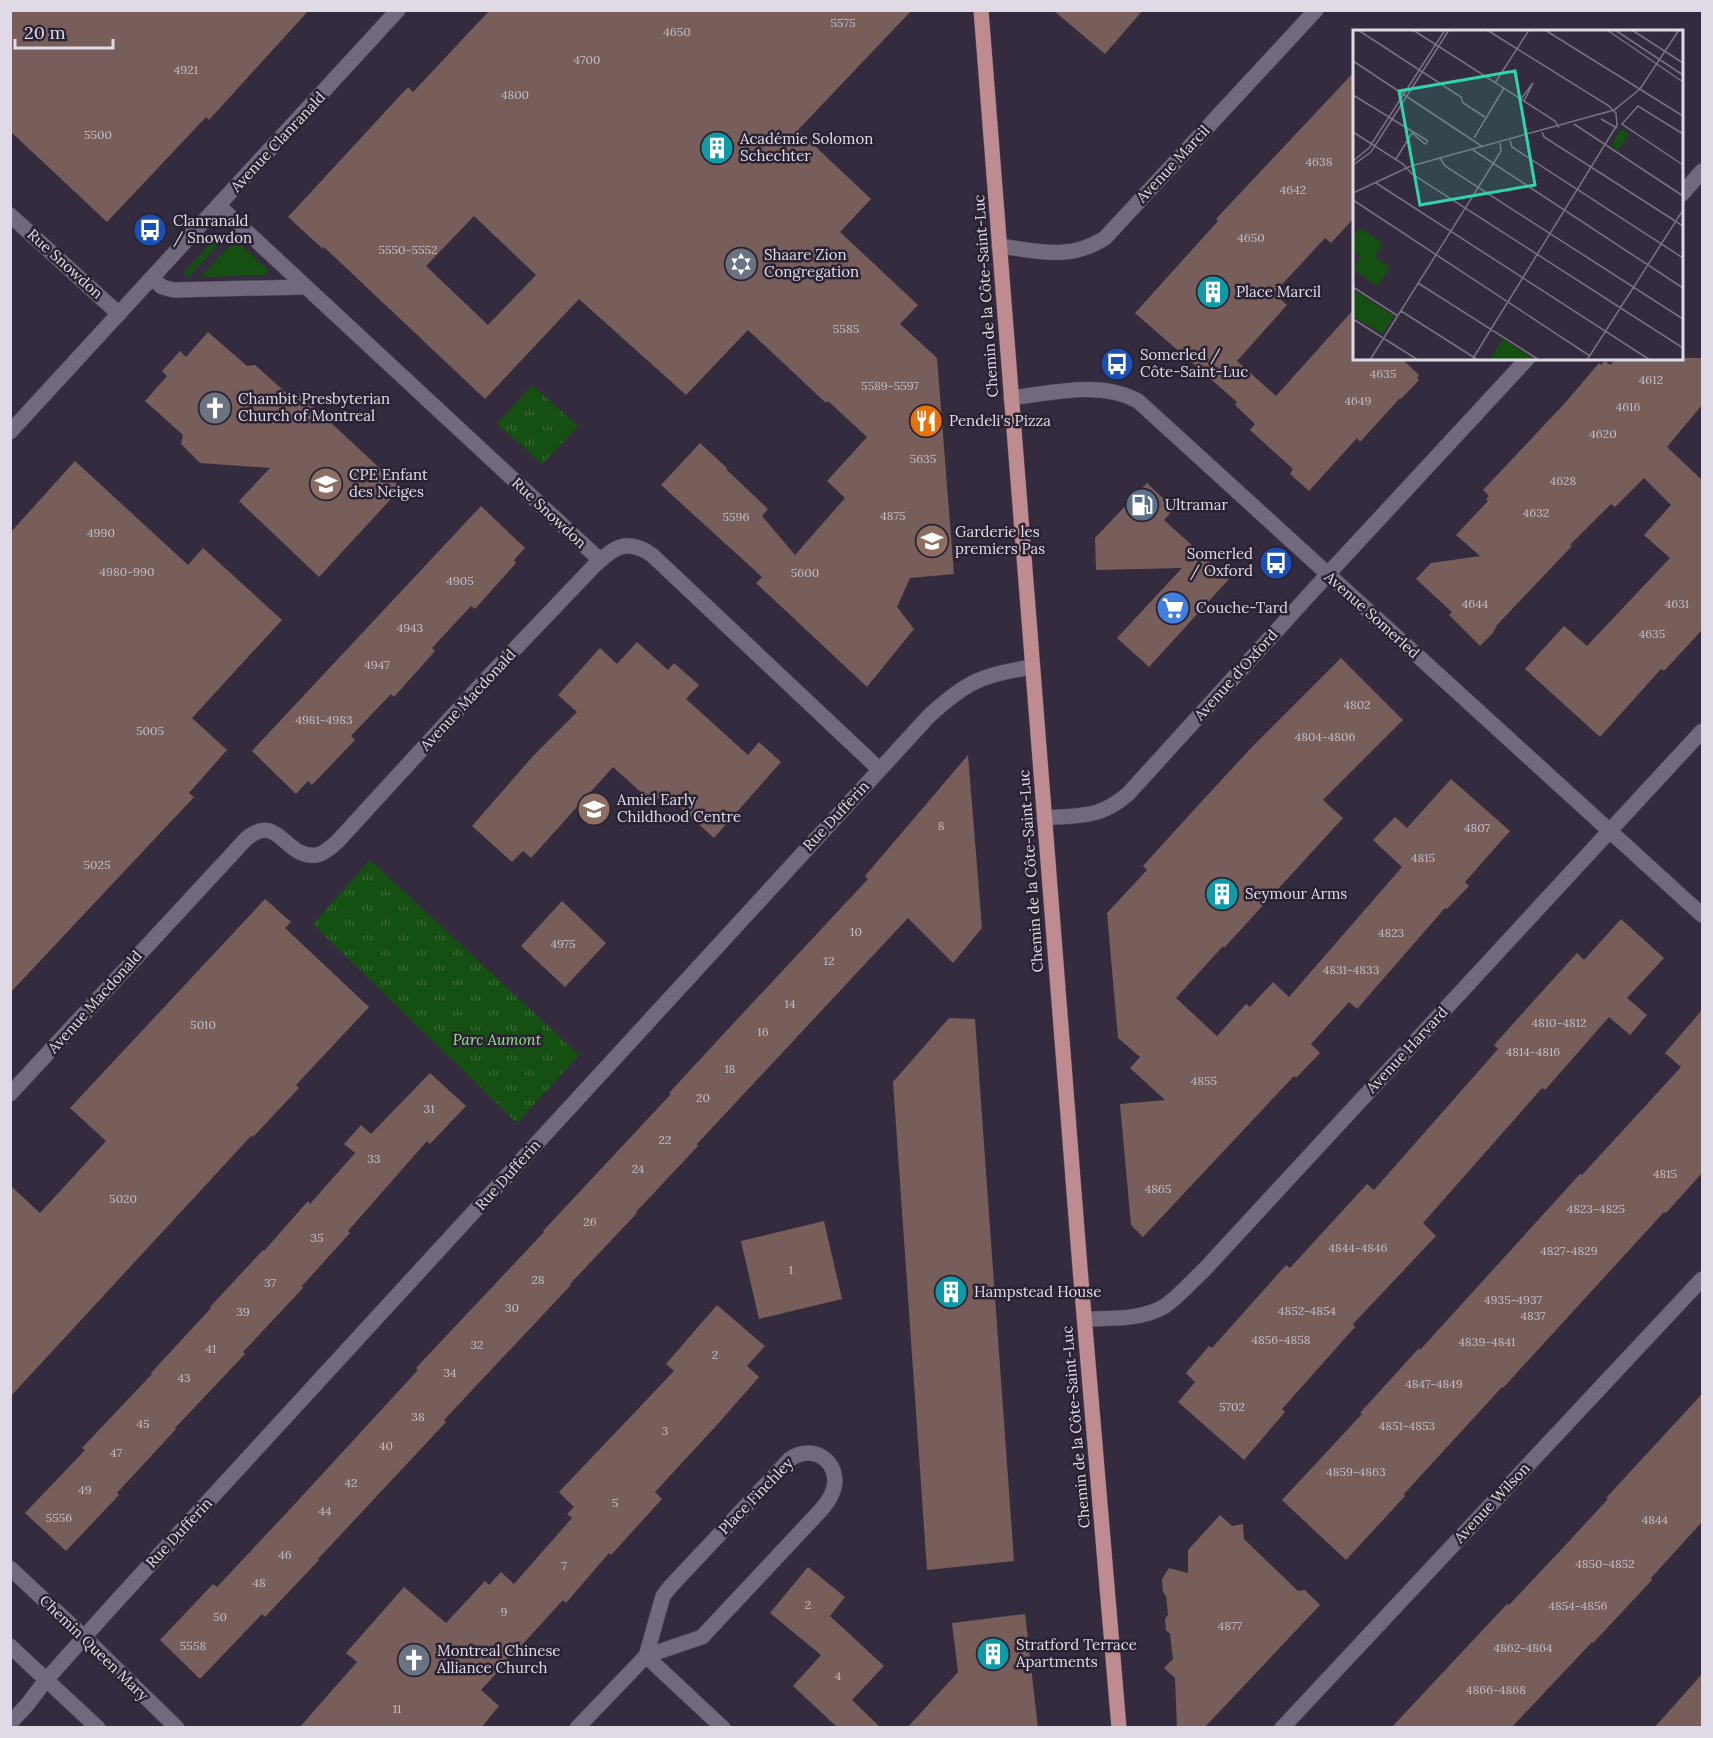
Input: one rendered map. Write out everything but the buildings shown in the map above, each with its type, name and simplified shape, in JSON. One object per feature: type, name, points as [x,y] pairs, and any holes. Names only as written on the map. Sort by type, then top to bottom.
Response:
[{"type":"main road","name":"Chemin de la Côte-Saint-Luc","points":[[981,10],[1044,818],[1119,1728]]},
{"type":"street","name":"Avenue Clanranald","points":[[10,432],[398,10]]},
{"type":"street","name":"Avenue Marcil","points":[[999,246],[1064,254],[1084,249],[1105,238],[1316,10]]},
{"type":"street","points":[[1683,193],[1702,171]]},
{"type":"street","name":"Rue Snowdon","points":[[219,206],[600,560],[617,548],[626,545],[644,549],[879,769]]},
{"type":"street","name":"Rue Snowdon","points":[[10,215],[119,314]]},
{"type":"street","points":[[152,278],[162,286],[174,290],[305,287]]},
{"type":"street","name":"Avenue d'Oxford","points":[[1044,818],[1092,814],[1117,803],[1128,794],[1526,360]]},
{"type":"street","name":"Avenue Somerled","points":[[1011,398],[1094,389],[1120,393],[1138,401],[1702,915]]},
{"type":"street","name":"Avenue Macdonald","points":[[10,1094],[246,839],[258,830],[264,830],[272,832],[297,851],[317,855],[337,842],[489,676],[600,560]]},
{"type":"street","name":"Rue Dufferin","points":[[10,1723],[84,1637],[929,716],[959,689],[998,672],[1032,667]]},
{"type":"street","name":"Avenue Harvard","points":[[1085,1319],[1149,1313],[1166,1305],[1179,1294],[1702,731]]},
{"type":"street","name":"Avenue Wilson","points":[[1282,1728],[1702,1279]]},
{"type":"street","name":"Place Finchley","points":[[805,1452],[818,1454],[825,1459],[830,1465],[835,1481],[828,1502],[821,1510],[702,1637],[646,1656],[663,1596],[670,1587],[790,1459],[805,1452]]},
{"type":"street","name":"Chemin Queen Mary","points":[[10,1568],[177,1728]]},
{"type":"street","points":[[10,1646],[98,1728]]},
{"type":"street","points":[[577,1728],[646,1656],[723,1728]]},
{"type":"green space","points":[[221,233],[226,237],[188,277],[183,273]]},
{"type":"green space","points":[[235,240],[269,271],[266,275],[201,277]]},
{"type":"green space","points":[[532,385],[578,426],[542,464],[497,424]]},
{"type":"green space","name":"Parc Aumont","points":[[370,860],[579,1055],[517,1123],[313,924]]},
{"type":"place","name":"Académie Solomon Schechter","points":[[717,148]]},
{"type":"place","name":"Clanranald / Snowdon","points":[[150,230]]},
{"type":"place","name":"Shaare Zion Congregation","points":[[741,264]]},
{"type":"place","name":"Place Marcil","points":[[1213,292]]},
{"type":"place","name":"Somerled / Côte-Saint-Luc","points":[[1117,364]]},
{"type":"place","name":"Chambit Presbyterian Church of Montreal","points":[[215,408]]},
{"type":"place","name":"Pendeli's Pizza","points":[[926,421]]},
{"type":"place","name":"CPE Enfant des Neiges","points":[[326,484]]},
{"type":"place","name":"Ultramar","points":[[1142,505]]},
{"type":"place","name":"Garderie les premiers Pas","points":[[932,541]]},
{"type":"place","name":"Somerled / Oxford","points":[[1276,563]]},
{"type":"place","name":"Couche-Tard","points":[[1173,608]]},
{"type":"place","name":"Amiel Early Childhood Centre","points":[[594,809]]},
{"type":"place","name":"Seymour Arms","points":[[1222,894]]},
{"type":"place","name":"Hampstead House","points":[[951,1292]]},
{"type":"place","name":"Stratford Terrace Apartments","points":[[993,1654]]},
{"type":"place","name":"Montreal Chinese Alliance Church","points":[[414,1660]]}]
